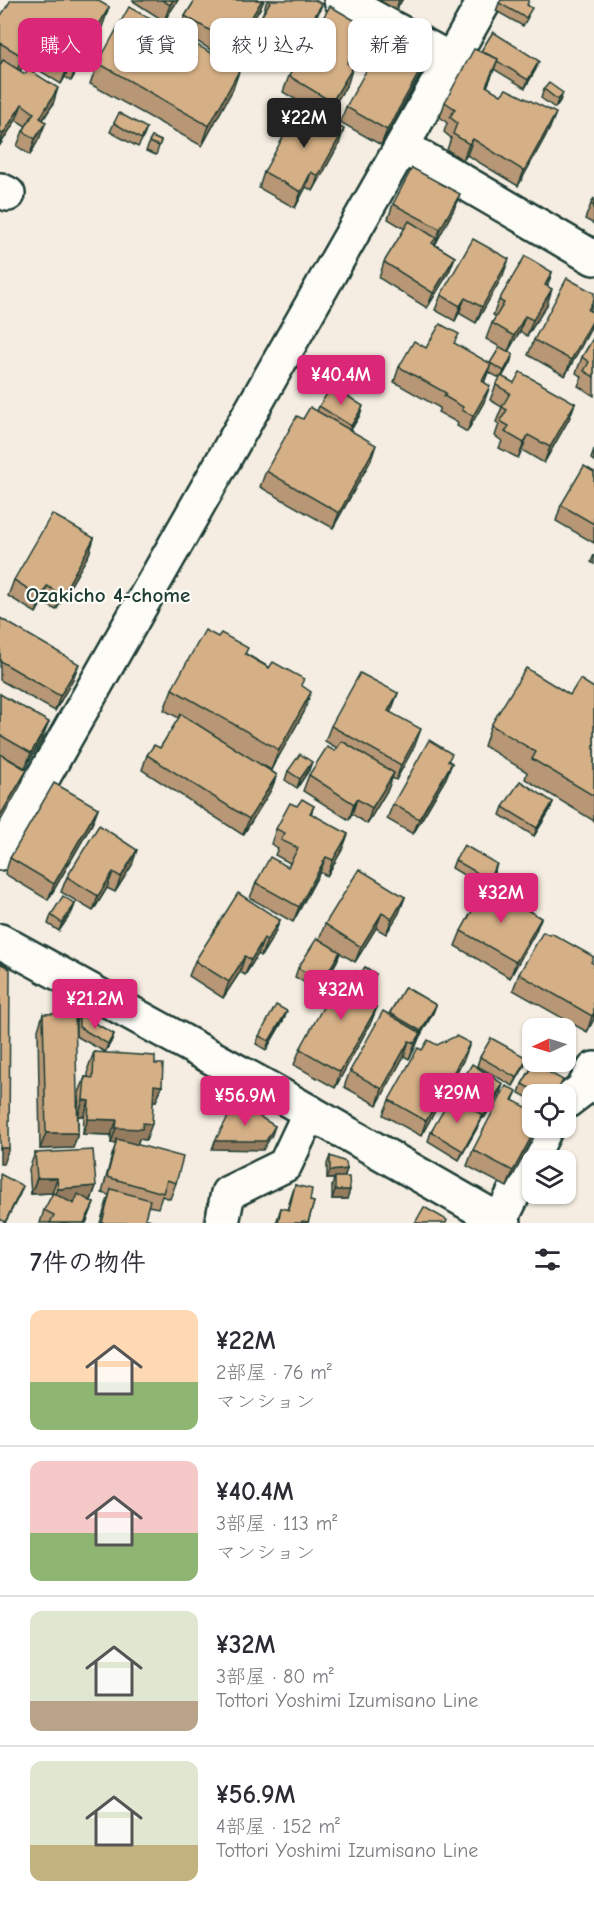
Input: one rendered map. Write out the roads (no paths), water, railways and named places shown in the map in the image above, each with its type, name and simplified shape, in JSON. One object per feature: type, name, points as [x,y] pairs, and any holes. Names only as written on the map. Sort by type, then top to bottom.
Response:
[{"type":"street","points":[[341,0],[451,60]]},
{"type":"street","points":[[0,853],[485,0]]},
{"type":"street","points":[[402,146],[594,258]]},
{"type":"street","points":[[0,941],[310,1112],[502,1222],[541,1138]]},
{"type":"street","points":[[576,1094],[583,1089],[594,1069]]},
{"type":"street","points":[[222,1223],[228,1193],[285,1165],[310,1112]]},
{"type":"district","name":"Ozakicho 4-chome","points":[[108,595]]}]
